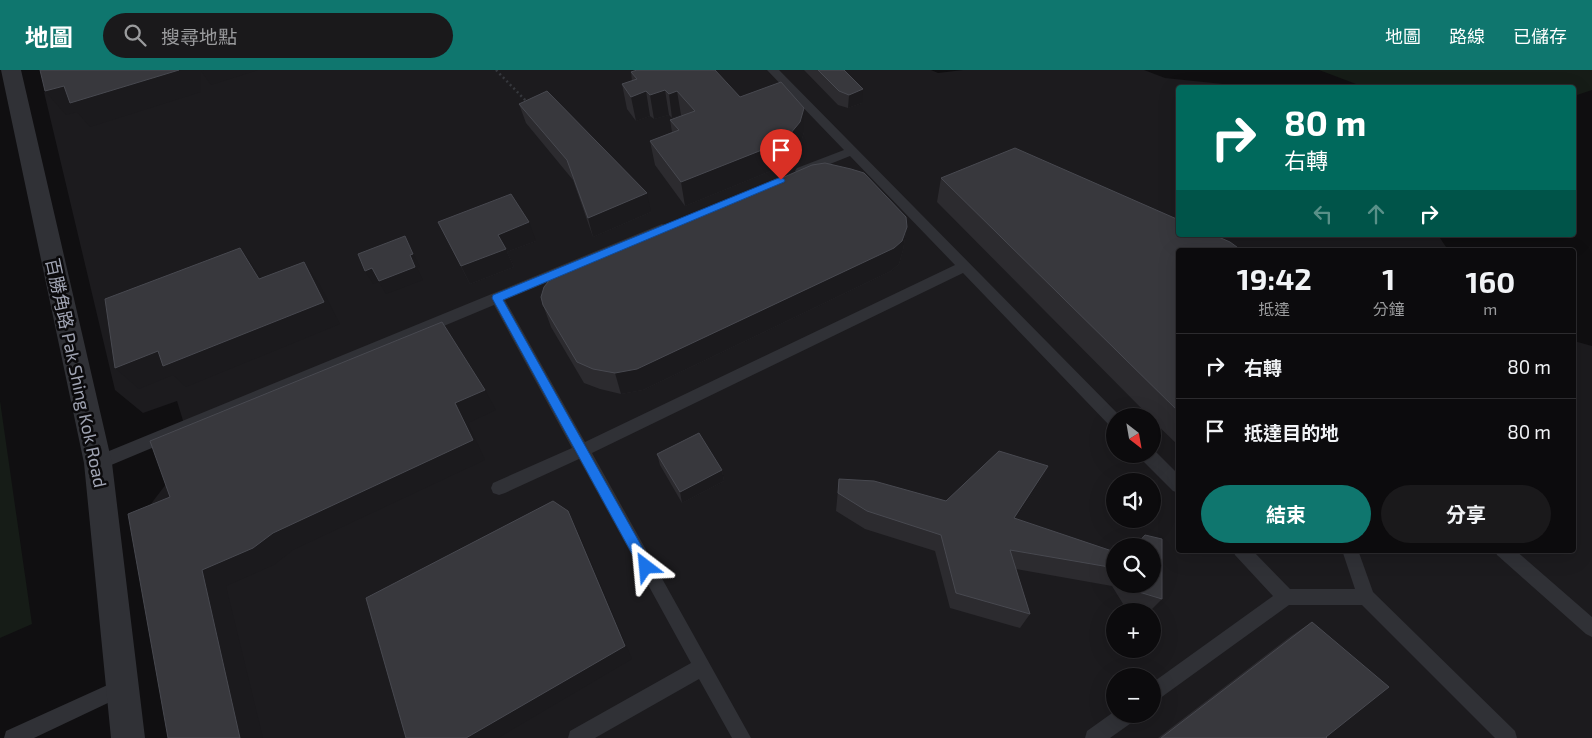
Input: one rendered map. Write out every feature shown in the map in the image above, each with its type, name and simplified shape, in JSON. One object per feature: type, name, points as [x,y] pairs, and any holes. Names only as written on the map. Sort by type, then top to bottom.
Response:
[{"type":"street","name":"百勝角路 Pak Shing Kok Road","points":[[11,70],[98,463],[128,738]]},
{"type":"lane","points":[[773,70],[1106,412]]},
{"type":"lane","points":[[788,177],[852,150]]},
{"type":"lane","points":[[98,463],[679,222]]},
{"type":"lane","points":[[499,488],[582,451],[965,266]]},
{"type":"lane","points":[[497,298],[742,738]]},
{"type":"lane","points":[[1156,463],[1176,483]]},
{"type":"lane","points":[[1244,553],[1286,597]]},
{"type":"lane","points":[[1351,553],[1366,597],[1508,738]]},
{"type":"lane","points":[[1506,553],[1592,628]]},
{"type":"lane","points":[[1161,688],[1286,597],[1366,597]]},
{"type":"lane","points":[[577,738],[702,667]]},
{"type":"lane","points":[[13,738],[123,686]]},
{"type":"lane","points":[[1094,738],[1115,723]]},
{"type":"path","points":[[496,70],[528,103]]},
{"type":"shaded area","points":[[67,70],[931,70],[938,73],[963,70],[1144,70],[1165,78],[1233,85],[1176,85],[1176,237],[1439,237],[1447,248],[1176,248],[1176,553],[1576,553],[1576,342],[1592,346],[1592,738],[174,738],[141,517],[192,450],[177,401],[143,413],[115,390],[44,92]]},
{"type":"shaded area","points":[[1319,70],[1592,70],[1592,90],[1576,95],[1576,85],[1359,85]]},
{"type":"shaded area","points":[[0,401],[32,624],[0,638]]},
{"type":"building","points":[[40,70],[179,70],[70,103],[64,86],[45,91]]},
{"type":"building","points":[[637,70],[715,70],[740,97],[781,82],[804,108],[800,122],[790,134],[772,146],[681,182],[650,141],[679,130],[670,120],[695,111],[677,91],[669,94],[665,90],[650,95],[646,91],[631,97],[622,84],[637,79],[631,72]]},
{"type":"building","points":[[818,70],[844,70],[863,89],[849,95],[839,91]]},
{"type":"building","points":[[547,91],[647,193],[588,218],[567,160],[519,104]]},
{"type":"building","points":[[1015,148],[1176,219],[1176,237],[1219,237],[1238,248],[1176,248],[1176,409],[941,178]]},
{"type":"building","points":[[825,163],[864,173],[906,217],[907,227],[902,241],[894,248],[637,369],[615,373],[593,369],[577,362],[543,305],[541,297],[544,287],[552,277],[812,165]]},
{"type":"building","points":[[511,194],[529,222],[498,235],[506,249],[461,266],[438,222]]},
{"type":"building","points":[[405,236],[413,254],[410,255],[415,267],[379,281],[372,268],[365,271],[358,254]]},
{"type":"building","points":[[240,248],[259,279],[304,262],[324,302],[163,366],[158,351],[115,368],[105,299]]},
{"type":"building","points":[[442,322],[485,390],[455,403],[473,440],[273,533],[253,548],[202,570],[240,738],[168,738],[128,514],[170,497],[150,441]]},
{"type":"building","points":[[699,433],[722,470],[680,492],[657,454]]},
{"type":"building","points":[[999,451],[1048,466],[1014,518],[1106,549],[1106,566],[1010,550],[1030,614],[956,593],[941,535],[867,511],[838,493],[839,479],[874,481],[946,501]]},
{"type":"building","points":[[553,501],[568,511],[625,646],[466,738],[406,738],[366,598]]},
{"type":"building","points":[[1145,535],[1158,538],[1142,538]]},
{"type":"building","points":[[1161,539],[1162,539],[1162,599],[1142,593],[1161,593]]},
{"type":"building","points":[[1312,622],[1389,687],[1327,738],[1161,738]]},
{"type":"route","points":[[646,567],[497,298],[781,180]]}]
